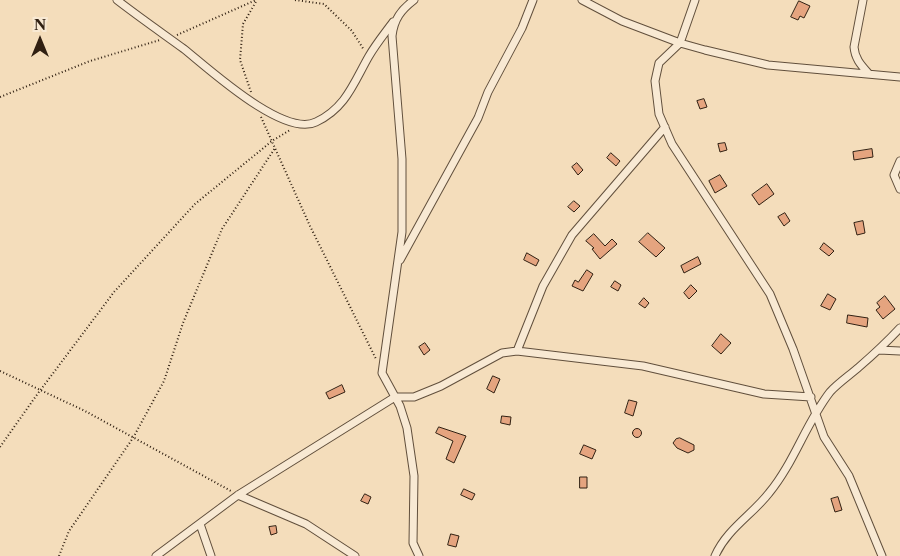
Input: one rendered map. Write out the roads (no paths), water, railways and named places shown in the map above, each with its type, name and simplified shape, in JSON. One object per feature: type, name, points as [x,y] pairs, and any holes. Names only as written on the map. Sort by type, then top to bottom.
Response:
[{"type":"street","points":[[117,0],[255,105],[286,121],[308,125],[326,116],[343,100],[355,84],[368,57],[404,8],[414,0]]},
{"type":"street","points":[[398,264],[478,118],[488,92],[522,28],[533,0]]},
{"type":"street","points":[[582,0],[622,20],[680,43],[768,65],[900,77]]},
{"type":"street","points":[[695,0],[680,43],[659,63],[655,81],[659,114],[672,144],[770,294],[793,349],[824,437],[849,476],[882,556]]},
{"type":"street","points":[[863,0],[854,47],[859,63],[869,74]]},
{"type":"street","points":[[395,20],[392,40],[402,159],[402,232],[382,372],[405,419],[414,476],[413,543],[419,556]]},
{"type":"street","points":[[517,351],[544,286],[572,235],[665,127]]},
{"type":"street","points":[[900,161],[894,175],[900,189]]},
{"type":"street","points":[[715,556],[718,549],[738,523],[769,494],[781,477],[816,413],[832,391],[879,350],[900,328]]},
{"type":"street","points":[[879,350],[900,351]]},
{"type":"street","points":[[156,556],[238,495],[395,397],[414,397],[441,386],[502,353],[517,351],[643,366],[764,394],[810,397]]},
{"type":"street","points":[[238,495],[306,524],[355,556]]},
{"type":"street","points":[[200,524],[211,556]]}]
